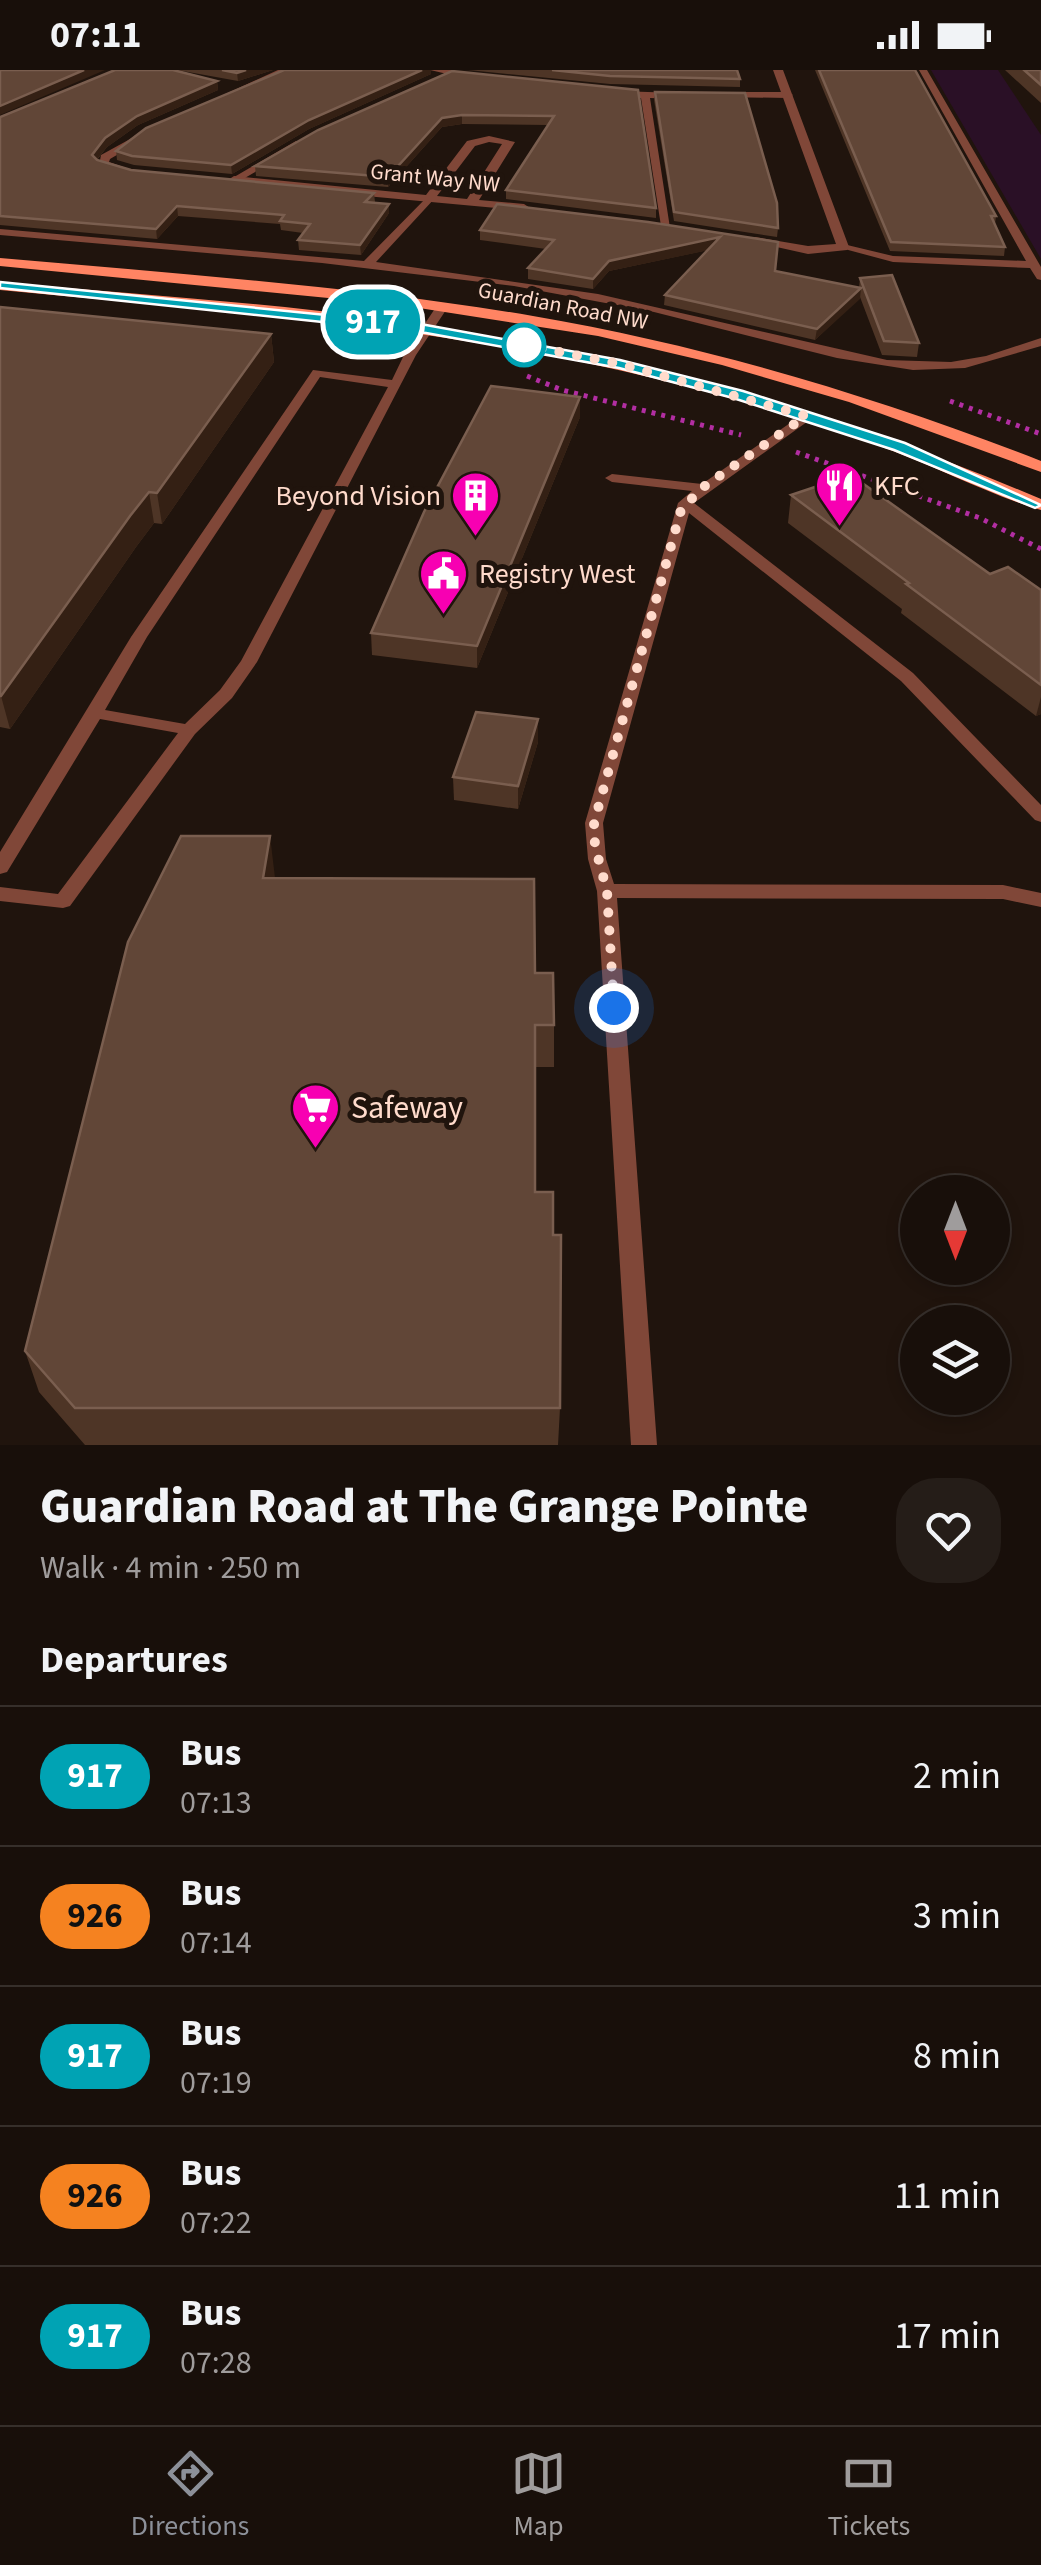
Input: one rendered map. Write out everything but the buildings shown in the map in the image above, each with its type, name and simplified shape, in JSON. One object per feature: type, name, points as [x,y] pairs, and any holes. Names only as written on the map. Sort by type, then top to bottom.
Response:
[{"type":"main road","name":"Guardian Road NW","points":[[0,262],[442,307],[535,321],[749,369],[890,411],[1041,467]]},
{"type":"main road","name":"Guardian Road NW","points":[[0,286],[426,329],[620,364],[900,446],[1041,505]]},
{"type":"street","points":[[205,105],[287,70]]},
{"type":"street","points":[[737,238],[808,250],[843,247],[778,70]]},
{"type":"street","points":[[226,85],[242,89]]},
{"type":"street","points":[[133,172],[104,164],[104,156],[171,120]]},
{"type":"street","points":[[430,196],[470,143],[489,139],[508,142],[472,201]]},
{"type":"street","name":"Grant Way NW","points":[[218,178],[530,208]]},
{"type":"street","points":[[646,224],[684,229]]},
{"type":"lane","points":[[923,70],[1038,271]]},
{"type":"lane","points":[[434,75],[451,73],[479,78]]},
{"type":"lane","points":[[613,94],[693,96]]},
{"type":"lane","points":[[712,96],[788,95]]},
{"type":"lane","points":[[644,96],[666,226]]},
{"type":"lane","points":[[234,180],[314,134]]},
{"type":"lane","points":[[368,265],[430,196]]},
{"type":"lane","points":[[0,232],[368,265],[516,283],[628,304],[854,357],[910,365],[940,367],[991,359],[1041,342]]},
{"type":"lane","points":[[843,247],[893,259],[1038,271]]},
{"type":"lane","points":[[0,894],[63,902],[189,730],[226,694],[249,662],[396,384],[442,307]]},
{"type":"lane","points":[[0,868],[138,636],[317,373],[396,384]]},
{"type":"lane","points":[[644,1445],[607,891],[595,846],[594,823],[685,502],[806,416]]},
{"type":"lane","points":[[612,478],[702,488]]},
{"type":"lane","points":[[685,502],[907,676],[1041,816]]},
{"type":"lane","points":[[95,713],[189,730]]},
{"type":"lane","points":[[607,891],[1003,892],[1041,900]]},
{"type":"path","points":[[520,374],[562,390],[770,442],[980,518],[1041,549]]},
{"type":"shaded area","points":[[931,70],[998,70],[1041,135],[1041,259]]},
{"type":"bus line","name":"917","points":[[0,286],[426,329],[565,352],[738,394],[900,446],[1041,505]]},
{"type":"place","name":"KFC","points":[[839,528]]},
{"type":"place","name":"Beyond Vision","points":[[476,538]]},
{"type":"place","name":"Registry West","points":[[444,616]]},
{"type":"place","name":"Safeway","points":[[316,1150]]},
{"type":"route","points":[[524,345],[620,364],[806,416],[702,488],[681,510],[594,823],[595,846],[607,891],[614,1008]]}]
